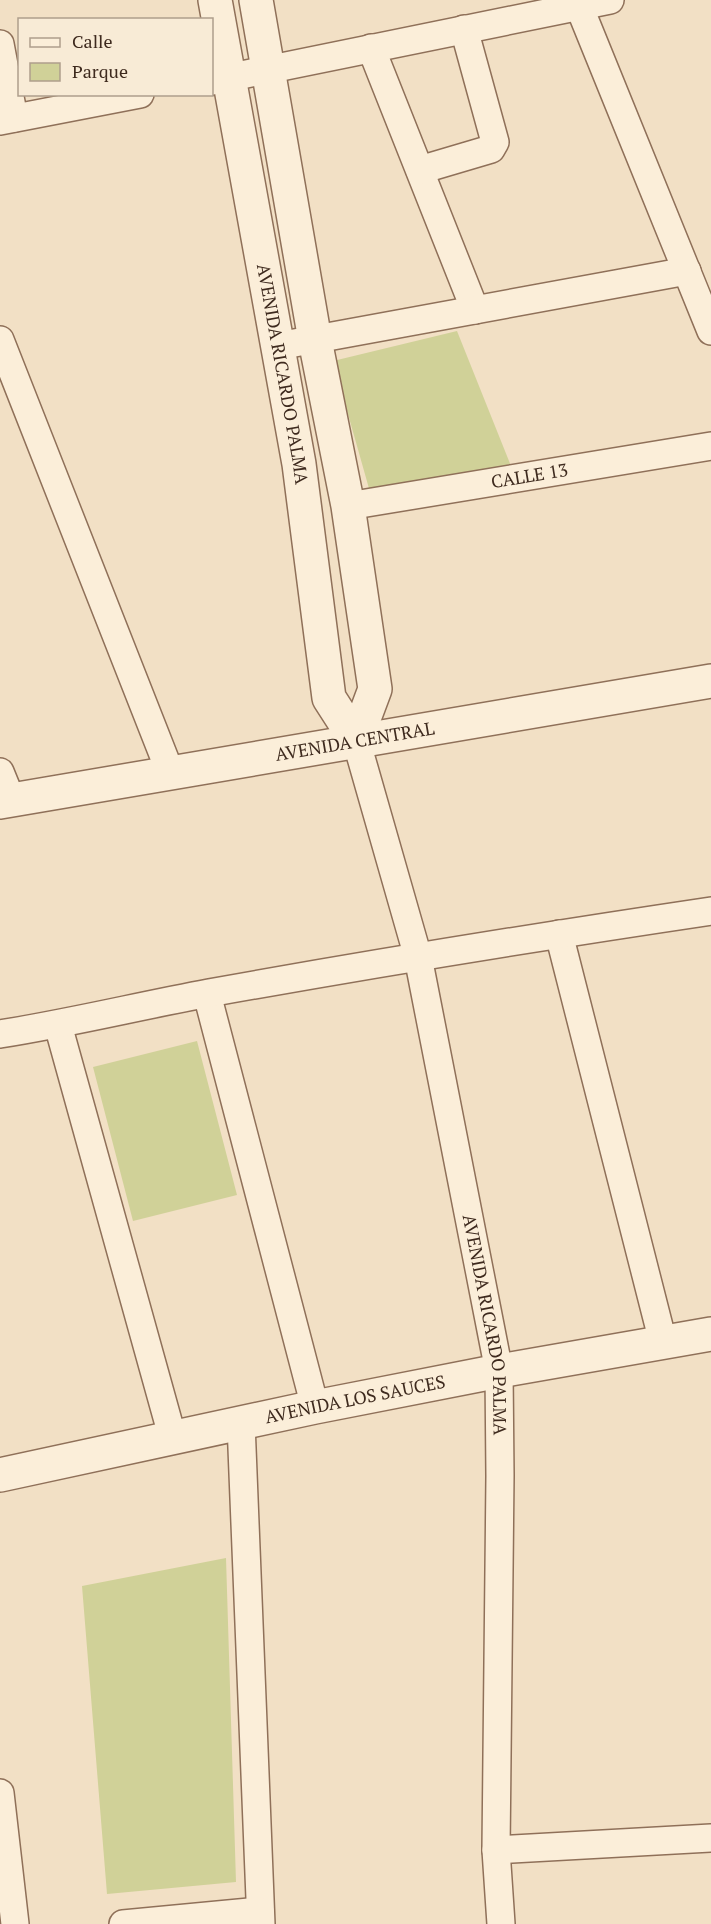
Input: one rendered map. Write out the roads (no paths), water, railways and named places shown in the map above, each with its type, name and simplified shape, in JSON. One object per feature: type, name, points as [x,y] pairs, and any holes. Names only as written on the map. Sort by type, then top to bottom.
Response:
[{"type":"street","name":"AVENIDA RICARDO PALMA","points":[[215,0],[221,79],[278,346],[300,464],[329,699],[356,740],[418,957],[498,1371],[500,1476],[496,1850],[501,1924]]},
{"type":"street","points":[[256,0],[315,340],[348,506],[375,689],[356,740]]},
{"type":"street","points":[[221,79],[610,0]]},
{"type":"street","points":[[579,6],[711,331]]},
{"type":"street","points":[[420,170],[491,149],[495,142],[464,29]]},
{"type":"street","points":[[0,44],[7,119],[129,96]]},
{"type":"street","points":[[371,48],[475,310]]},
{"type":"street","points":[[278,346],[687,271]]},
{"type":"street","points":[[0,340],[170,772]]},
{"type":"street","name":"CALLE 13","points":[[348,506],[711,446]]},
{"type":"street","name":"AVENIDA CENTRAL","points":[[4,791],[170,772],[711,681]]},
{"type":"street","points":[[0,1034],[207,994],[418,957],[559,933],[711,911]]},
{"type":"street","points":[[559,933],[663,1342]]},
{"type":"street","points":[[207,994],[315,1407]]},
{"type":"street","points":[[58,1024],[173,1439]]},
{"type":"street","name":"AVENIDA LOS SAUCES","points":[[0,1475],[315,1407],[498,1371],[663,1342],[710,1341]]},
{"type":"street","points":[[123,1924],[260,1917],[241,1423]]},
{"type":"street","points":[[0,1793],[15,1924]]},
{"type":"street","points":[[496,1850],[711,1838]]}]
